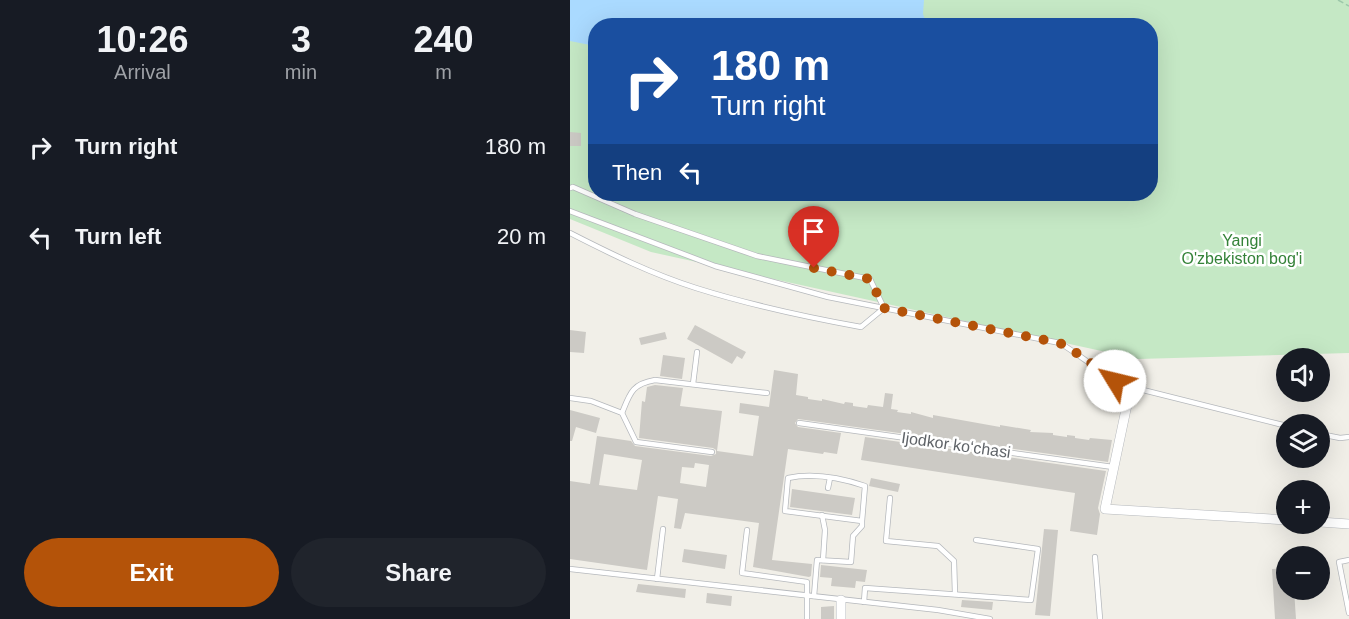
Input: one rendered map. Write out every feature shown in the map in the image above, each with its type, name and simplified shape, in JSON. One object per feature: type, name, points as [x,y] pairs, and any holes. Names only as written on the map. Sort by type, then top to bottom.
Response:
[{"type":"street","points":[[1128,400],[1105,509],[1276,519]]},
{"type":"street","points":[[1330,523],[1349,524]]},
{"type":"street","points":[[841,600],[841,619]]},
{"type":"lane","points":[[570,188],[573,187],[588,194]]},
{"type":"lane","points":[[605,201],[635,214],[757,255],[870,279],[884,308]]},
{"type":"lane","points":[[570,211],[715,266],[828,297],[1060,343],[1115,381],[1127,386],[1276,423]]},
{"type":"lane","points":[[570,233],[618,258],[695,288],[783,312],[861,327],[884,308]]},
{"type":"lane","points":[[693,384],[697,352]]},
{"type":"lane","points":[[622,413],[633,389],[644,382],[655,380],[767,393]]},
{"type":"lane","points":[[570,398],[591,401],[622,413],[636,442],[711,452]]},
{"type":"lane","name":"Ijodkor koʻchasi","points":[[799,423],[1113,467]]},
{"type":"lane","points":[[1330,436],[1349,437]]},
{"type":"lane","points":[[814,596],[817,560],[851,562],[853,536],[862,526],[865,486],[830,478],[798,476],[788,478],[784,511],[862,521]]},
{"type":"lane","points":[[828,488],[830,478]]},
{"type":"lane","points":[[890,498],[886,541],[938,546],[954,561],[955,594]]},
{"type":"lane","points":[[822,515],[825,530],[823,560]]},
{"type":"lane","points":[[657,579],[663,529]]},
{"type":"lane","points":[[747,530],[742,573],[807,582],[807,619]]},
{"type":"lane","points":[[864,602],[865,588],[1031,600],[1038,549],[976,540]]},
{"type":"lane","points":[[1095,557],[1100,619]]},
{"type":"lane","points":[[1349,560],[1339,562],[1349,613]]},
{"type":"lane","points":[[570,569],[938,610],[990,619]]},
{"type":"path","points":[[1338,0],[1349,6]]},
{"type":"green space","name":"Yangi O'zbekiston bog'i","points":[[570,0],[1349,0],[1349,353],[1330,354],[1330,348],[1276,348],[1276,355],[1138,359],[651,252],[570,219]]},
{"type":"water","points":[[570,0],[924,0],[924,18],[588,18],[588,45],[570,41]]},
{"type":"building","points":[[570,132],[581,133],[581,146],[570,146]]},
{"type":"building","points":[[695,325],[746,352],[742,359],[737,356],[732,364],[687,339]]},
{"type":"building","points":[[570,330],[586,332],[584,353],[570,352]]},
{"type":"building","points":[[665,332],[667,339],[641,345],[639,338]]},
{"type":"building","points":[[663,355],[685,358],[682,379],[660,376]]},
{"type":"building","points":[[774,370],[798,374],[796,395],[808,397],[808,399],[853,403],[853,406],[867,408],[868,405],[883,407],[885,393],[893,394],[891,409],[898,410],[897,412],[911,414],[911,412],[933,418],[933,415],[1089,440],[1090,438],[1112,440],[1108,462],[798,419],[795,423],[798,427],[841,433],[837,454],[788,449],[772,560],[812,564],[811,576],[753,567],[759,523],[685,513],[681,529],[674,528],[678,499],[658,496],[647,570],[570,559],[570,481],[590,484],[597,436],[631,441],[635,446],[711,456],[716,454],[713,448],[639,438],[642,401],[645,402],[647,387],[655,385],[683,388],[680,406],[722,411],[717,451],[753,456],[759,416],[739,413],[740,403],[769,407]],"holes":[[[604,454],[642,460],[637,490],[599,485]],[[695,463],[709,465],[706,487],[680,483],[682,467],[694,468]]]},
{"type":"building","points":[[570,410],[600,418],[596,433],[576,427],[572,441],[570,441]]},
{"type":"building","points":[[865,437],[1106,471],[1098,508],[1100,514],[1097,535],[1070,531],[1075,493],[861,460]]},
{"type":"building","points":[[871,478],[900,484],[898,492],[869,486]]},
{"type":"building","points":[[792,489],[855,498],[852,515],[790,507]]},
{"type":"building","points":[[1044,529],[1058,530],[1050,616],[1035,615]]},
{"type":"building","points":[[684,549],[727,555],[725,569],[682,562]]},
{"type":"building","points":[[821,565],[867,570],[865,582],[856,581],[855,588],[831,586],[832,578],[820,577]]},
{"type":"building","points":[[1272,569],[1276,569],[1276,600],[1295,600],[1296,619],[1275,619]]},
{"type":"building","points":[[638,584],[686,589],[685,598],[636,592]]},
{"type":"building","points":[[707,593],[732,596],[731,606],[706,603]]},
{"type":"building","points":[[962,600],[993,602],[992,610],[961,607]]},
{"type":"building","points":[[834,606],[834,619],[821,619],[821,607]]},
{"type":"route","points":[[814,268],[870,279],[884,308],[1060,343],[1115,381]]}]
